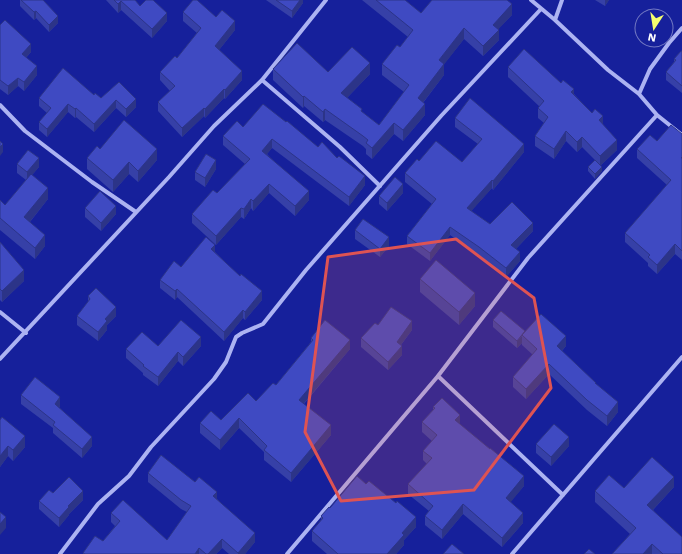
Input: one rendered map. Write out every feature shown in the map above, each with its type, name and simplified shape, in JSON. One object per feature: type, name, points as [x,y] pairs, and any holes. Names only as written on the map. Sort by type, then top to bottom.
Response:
[{"type":"street","points":[[0,359],[26,333],[214,126],[262,80],[326,0]]},
{"type":"street","points":[[531,0],[555,20],[608,70],[639,94],[657,115],[682,135]]},
{"type":"street","points":[[555,20],[562,0]]},
{"type":"street","points":[[60,554],[98,504],[129,476],[151,447],[214,379],[226,362],[236,337],[263,324],[306,270],[441,116],[541,9]]},
{"type":"street","points":[[639,94],[650,69],[682,28]]},
{"type":"street","points":[[262,80],[334,142],[380,186]]},
{"type":"street","points":[[0,105],[25,131],[92,182],[136,212]]},
{"type":"street","points":[[287,554],[438,376],[528,258],[657,115]]},
{"type":"street","points":[[0,312],[26,333]]},
{"type":"street","points":[[512,554],[682,357]]},
{"type":"street","points":[[438,376],[563,495]]},
{"type":"highlighted area","points":[[456,239],[534,298],[551,388],[474,490],[341,501],[305,432],[328,257]]},
{"type":"building","points":[[21,0],[43,0],[58,16],[49,25],[36,11],[34,12]]},
{"type":"building","points":[[114,0],[135,0],[140,6],[146,0],[153,0],[167,13],[152,29],[121,1],[118,4]]},
{"type":"building","points":[[193,0],[197,0],[216,17],[222,10],[235,21],[215,46],[242,71],[205,109],[204,108],[182,128],[158,102],[175,86],[160,72],[175,56],[177,58],[201,28],[183,12]]},
{"type":"building","points":[[276,0],[300,0],[292,11]]},
{"type":"building","points":[[376,0],[405,0],[421,13],[432,0],[507,0],[512,4],[493,25],[499,30],[483,46],[464,28],[439,60],[444,64],[418,98],[425,104],[403,130],[394,123],[372,148],[366,143],[368,140],[363,136],[325,109],[323,112],[304,96],[303,97],[273,69],[297,43],[328,72],[352,47],[370,63],[341,93],[362,109],[361,111],[379,125],[409,85],[382,64],[397,45],[400,47],[413,30]]},
{"type":"building","points":[[5,20],[31,44],[22,54],[37,66],[24,82],[18,78],[8,86],[0,80],[0,25]]},
{"type":"building","points":[[524,49],[561,83],[563,80],[574,89],[571,92],[592,113],[595,109],[603,116],[599,120],[617,140],[600,156],[582,137],[577,142],[566,131],[554,149],[535,136],[548,117],[538,108],[544,101],[508,67]]},
{"type":"building","points":[[682,51],[682,86],[666,72]]},
{"type":"building","points":[[63,68],[94,95],[95,93],[101,98],[119,82],[136,99],[126,109],[116,100],[94,124],[76,108],[75,109],[68,104],[47,129],[39,122],[51,108],[39,98]]},
{"type":"building","points":[[470,98],[524,144],[493,181],[492,180],[467,208],[490,224],[512,202],[533,223],[511,245],[520,252],[506,268],[450,227],[430,253],[407,236],[436,199],[405,173],[417,159],[419,161],[436,141],[462,162],[482,139],[455,118]]},
{"type":"building","points":[[263,104],[286,122],[287,121],[318,147],[322,142],[337,158],[339,156],[365,176],[349,197],[272,139],[262,151],[309,191],[295,206],[269,184],[253,201],[251,199],[244,209],[241,208],[216,236],[192,214],[213,190],[217,193],[250,159],[223,136],[237,121],[243,127]]},
{"type":"building","points":[[124,120],[157,149],[138,171],[129,162],[113,180],[87,158],[97,146],[100,149]]},
{"type":"building","points":[[671,125],[682,134],[682,251],[675,244],[657,265],[648,257],[650,255],[625,233],[671,180],[637,149],[650,135],[657,141]]},
{"type":"building","points":[[28,150],[39,158],[27,172],[17,164]]},
{"type":"building","points":[[206,154],[216,160],[205,178],[195,172]]},
{"type":"building","points":[[595,160],[602,167],[595,174],[588,167]]},
{"type":"building","points":[[31,174],[48,188],[24,217],[45,235],[35,248],[0,218],[0,200],[5,205]]},
{"type":"building","points":[[395,177],[403,184],[387,203],[379,196]]},
{"type":"building","points":[[100,191],[116,206],[101,223],[85,208]]},
{"type":"building","points":[[363,219],[389,237],[380,249],[355,230]]},
{"type":"building","points":[[206,237],[215,245],[211,249],[240,276],[241,274],[262,291],[245,312],[243,310],[224,332],[177,289],[175,291],[160,280],[174,261],[181,267]]},
{"type":"building","points":[[0,242],[24,270],[2,291],[0,289]]},
{"type":"building","points":[[436,260],[475,293],[459,312],[420,279]]},
{"type":"building","points":[[96,288],[116,307],[105,319],[107,321],[98,332],[77,316],[90,299],[88,296]]},
{"type":"building","points":[[391,307],[412,321],[397,342],[402,346],[388,362],[361,338],[375,323],[378,325]]},
{"type":"building","points":[[501,311],[525,331],[517,341],[493,320]]},
{"type":"building","points":[[541,314],[566,336],[557,346],[595,383],[618,402],[607,416],[587,400],[549,364],[526,389],[513,377],[537,349],[522,335]]},
{"type":"building","points":[[181,320],[201,337],[183,357],[178,352],[158,377],[143,366],[144,365],[126,349],[142,332],[158,346]]},
{"type":"building","points":[[325,320],[350,340],[299,400],[331,425],[291,473],[264,450],[267,446],[239,418],[220,440],[200,423],[211,411],[221,420],[248,393],[256,401],[273,383],[276,385],[313,340],[311,338]]},
{"type":"building","points":[[35,377],[60,397],[55,404],[92,437],[82,449],[53,425],[55,422],[21,395]]},
{"type":"building","points":[[442,398],[460,415],[455,420],[524,476],[506,498],[523,513],[502,538],[463,504],[442,530],[425,516],[433,506],[408,484],[432,458],[423,451],[437,435],[422,422]]},
{"type":"building","points":[[2,417],[25,436],[13,450],[8,446],[0,456],[0,420]]},
{"type":"building","points":[[554,424],[569,437],[551,457],[536,444]]},
{"type":"building","points":[[161,455],[195,482],[199,477],[217,492],[213,496],[255,533],[238,553],[222,539],[208,554],[199,548],[195,554],[83,553],[95,536],[103,541],[120,521],[111,513],[123,500],[167,540],[191,506],[181,500],[148,473]]},
{"type":"building","points":[[652,457],[674,477],[647,505],[682,537],[682,554],[663,554],[652,544],[643,554],[612,554],[636,528],[595,491],[609,475],[624,488]]},
{"type":"building","points":[[357,476],[366,484],[369,481],[416,517],[402,533],[404,535],[387,554],[338,554],[312,531],[323,518],[321,516],[329,507],[330,508]]},
{"type":"building","points":[[69,477],[83,491],[68,506],[69,507],[59,518],[39,501],[49,490],[53,493]]},
{"type":"building","points":[[0,512],[6,517],[0,524]]},
{"type":"building","points":[[452,544],[464,554],[443,554]]},
{"type":"building","points":[[589,549],[595,554],[584,554]]}]
